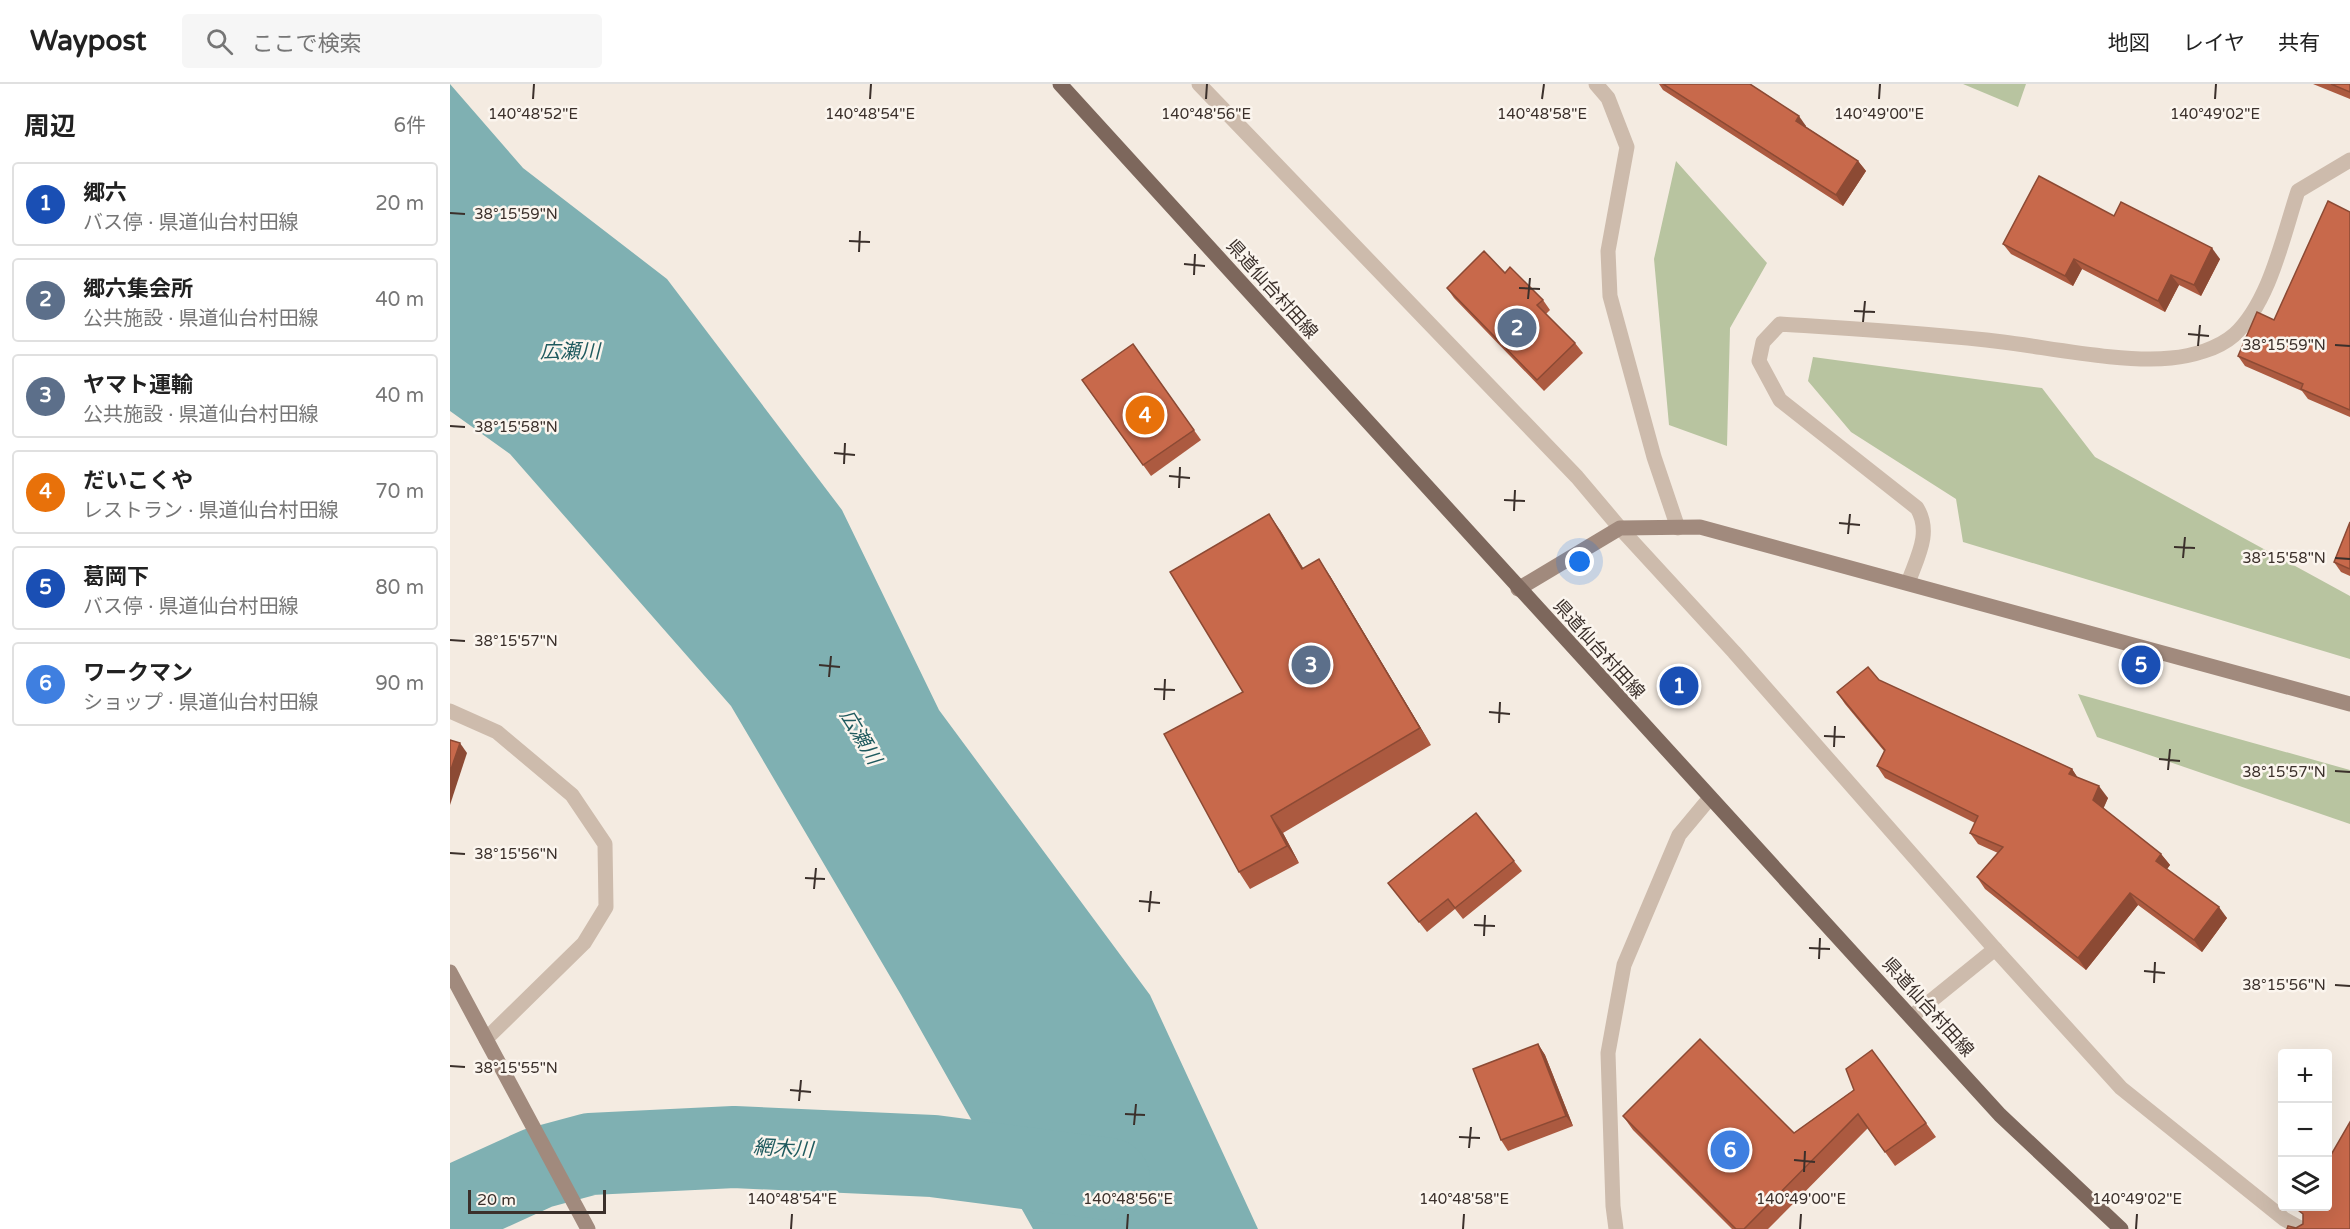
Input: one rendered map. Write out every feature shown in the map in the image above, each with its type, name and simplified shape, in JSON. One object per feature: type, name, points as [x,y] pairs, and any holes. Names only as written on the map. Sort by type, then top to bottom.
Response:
[{"type":"main road","name":"県道仙台村田線","points":[[1060,84],[1709,799],[2000,1115],[2121,1229]]},
{"type":"street","points":[[1199,84],[1577,477],[2121,1088],[2284,1219],[2302,1229]]},
{"type":"street","points":[[1596,84],[1608,98],[1628,147],[1608,251],[1610,296],[1654,457],[1678,528]]},
{"type":"street","points":[[1908,583],[1926,533],[1923,519],[1917,508],[1780,400],[1759,361],[1763,342],[1780,324],[1974,339],[2123,357],[2169,358],[2204,351],[2233,336],[2253,314],[2265,287],[2298,191],[2350,160]]},
{"type":"street","points":[[1518,589],[1620,528],[1700,527],[2350,704]]},
{"type":"street","points":[[450,711],[497,732],[572,795],[605,844],[606,907],[584,943],[486,1039]]},
{"type":"street","points":[[1616,1229],[1613,1206],[1608,1053],[1624,965],[1679,835],[1709,799]]},
{"type":"street","points":[[1911,1017],[1995,949]]},
{"type":"street","points":[[450,972],[588,1229]]},
{"type":"green space","points":[[1963,84],[2026,84],[2018,107]]},
{"type":"green space","points":[[1676,161],[1767,263],[1730,328],[1727,446],[1669,425],[1654,259]]},
{"type":"green space","points":[[1813,357],[2042,388],[2095,457],[2350,596],[2350,659],[1963,542],[1956,499],[1851,432],[1808,381]]},
{"type":"green space","points":[[2078,694],[2350,770],[2350,824],[2097,737]]},
{"type":"water","name":"広瀬川","points":[[450,84],[523,168],[667,279],[842,510],[939,710],[1150,995],[1258,1229],[1033,1229],[901,995],[731,706],[510,454],[450,411]]},
{"type":"building","points":[[1663,84],[1750,84],[1799,116],[1796,121],[1858,161],[1836,195]]},
{"type":"building","points":[[2331,84],[2350,84],[2350,92]]},
{"type":"building","points":[[2039,176],[2114,216],[2121,202],[2212,248],[2194,285],[2171,275],[2158,301],[2074,259],[2065,276],[2003,244]]},
{"type":"building","points":[[2328,201],[2350,212],[2350,410],[2301,389],[2303,384],[2238,356],[2257,312],[2274,320]]},
{"type":"building","points":[[1484,251],[1505,273],[1510,267],[1543,300],[1537,305],[1575,343],[1537,380],[1447,288]]},
{"type":"building","points":[[1133,344],[1194,430],[1143,465],[1082,380]]},
{"type":"building","points":[[1269,514],[1302,569],[1319,559],[1420,728],[1271,816],[1287,846],[1239,872],[1164,734],[1243,692],[1170,572]]},
{"type":"building","points":[[2350,522],[2350,569],[2334,562]]},
{"type":"building","points":[[1868,667],[1879,680],[2072,769],[2069,774],[2099,786],[2093,800],[2161,854],[2156,861],[2219,907],[2194,940],[2130,893],[2078,958],[1977,877],[2003,847],[1970,833],[1978,816],[1877,766],[1885,750],[1837,692]]},
{"type":"building","points":[[450,740],[460,743],[450,772]]},
{"type":"building","points":[[1476,813],[1514,861],[1455,908],[1448,899],[1419,922],[1388,883]]},
{"type":"building","points":[[1700,1039],[1794,1133],[1854,1090],[1846,1069],[1872,1050],[1926,1123],[1885,1152],[1858,1114],[1744,1229],[1736,1229],[1623,1116]]},
{"type":"building","points":[[1538,1044],[1566,1116],[1501,1140],[1473,1069]]},
{"type":"building","points":[[2350,1122],[2350,1229],[2287,1229],[2288,1226],[2296,1228],[2303,1224],[2303,1214],[2299,1211],[2332,1211],[2332,1153]]},
{"type":"waterway","name":"網木川","points":[[450,1208],[538,1168],[590,1154],[734,1147],[933,1156],[1109,1179]]},
{"type":"place","name":"郷六集会所","points":[[1517,328]]},
{"type":"place","name":"だいこくや","points":[[1145,415]]},
{"type":"place","name":"ヤマト運輸","points":[[1311,665]]},
{"type":"place","name":"葛岡下","points":[[2141,665]]},
{"type":"place","name":"郷六","points":[[1679,686]]},
{"type":"place","name":"ワークマン","points":[[1730,1150]]}]
